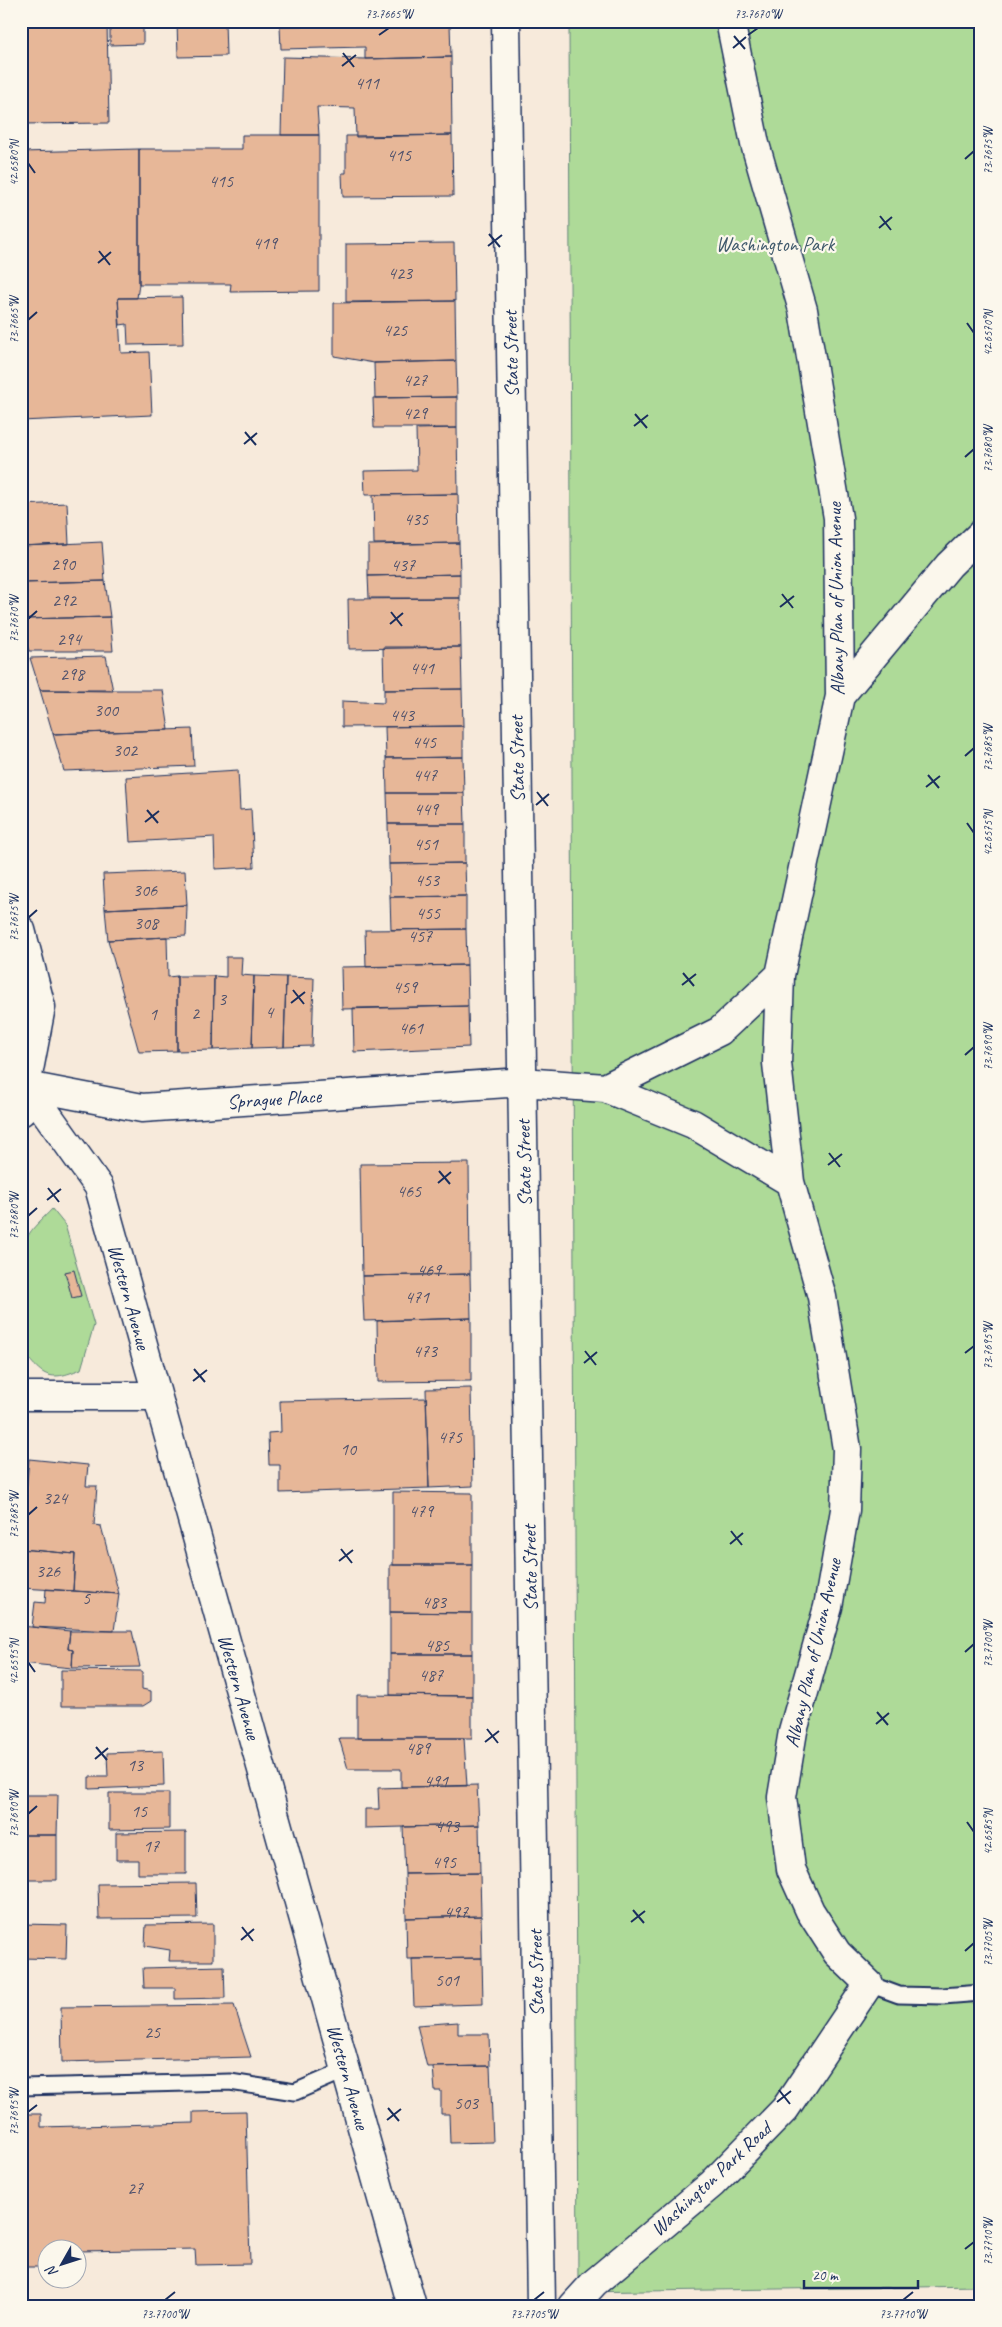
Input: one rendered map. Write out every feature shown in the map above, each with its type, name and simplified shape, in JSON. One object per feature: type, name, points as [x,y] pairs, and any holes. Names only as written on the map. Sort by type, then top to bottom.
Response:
[{"type":"street","name":"State Street","points":[[506,21],[542,2306]]},
{"type":"street","name":"Albany Plan of Union Avenue","points":[[730,21],[755,144],[803,310],[838,518],[840,696],[780,975],[777,1063],[790,1182],[822,1297],[847,1449],[845,1510],[828,1607],[793,1731],[782,1797],[791,1869],[810,1911],[837,1953],[869,1984]]},
{"type":"street","points":[[840,696],[949,565],[981,534]]},
{"type":"street","points":[[21,930],[41,1007],[24,1099]]},
{"type":"street","points":[[606,1088],[720,1031],[780,975]]},
{"type":"street","points":[[522,1082],[606,1088],[693,1124],[790,1182]]},
{"type":"street","name":"Sprague Place","points":[[24,1099],[142,1108],[522,1082]]},
{"type":"street","name":"Western Avenue","points":[[24,1099],[99,1187],[412,2306]]},
{"type":"street","points":[[21,1396],[157,1396]]},
{"type":"street","name":"Washington Park Road","points":[[573,2306],[594,2283],[712,2184],[785,2109],[869,1984]]},
{"type":"lane","points":[[869,1984],[900,1995],[943,1996],[981,1993]]},
{"type":"lane","points":[[21,2087],[230,2082],[295,2092],[346,2070]]},
{"type":"green space","name":"Washington Park","points":[[569,21],[981,21],[981,2286],[578,2292]]},
{"type":"green space","points":[[52,1209],[65,1225],[94,1325],[81,1369],[58,1376],[44,1373],[30,1360],[23,1336],[21,1300],[22,1263],[27,1238]]},
{"type":"building","points":[[110,21],[143,21],[143,44],[110,45]]},
{"type":"building","points":[[177,21],[225,21],[226,56],[178,57]]},
{"type":"building","points":[[365,21],[454,21],[454,24],[365,25]]},
{"type":"building","points":[[107,23],[109,123],[21,124],[21,25]]},
{"type":"building","points":[[450,24],[451,57],[365,59],[365,47],[281,49],[280,26]]},
{"type":"building","points":[[283,57],[365,59],[451,57],[452,135],[356,137],[355,108],[317,107],[319,135],[281,135]]},
{"type":"building","points":[[242,135],[319,135],[319,291],[230,292],[231,284],[139,284],[139,149],[242,149]]},
{"type":"building","points":[[452,135],[453,196],[343,197],[342,173],[346,173],[346,136]]},
{"type":"building","points":[[139,149],[139,284],[137,298],[118,298],[121,353],[149,352],[152,415],[21,421],[21,152]]},
{"type":"building","points":[[454,243],[455,301],[346,302],[346,244]]},
{"type":"building","points":[[182,297],[183,344],[128,345],[127,324],[120,325],[118,298]]},
{"type":"building","points":[[455,301],[456,361],[374,363],[334,356],[334,303]]},
{"type":"building","points":[[456,361],[457,397],[375,398],[374,363]]},
{"type":"building","points":[[457,397],[457,428],[374,428],[373,398]]},
{"type":"building","points":[[457,428],[458,494],[365,495],[364,471],[417,470],[416,429]]},
{"type":"building","points":[[458,494],[459,543],[374,544],[373,495]]},
{"type":"building","points":[[67,503],[69,544],[21,546],[21,505]]},
{"type":"building","points":[[102,542],[105,581],[21,583],[21,546]]},
{"type":"building","points":[[459,543],[460,574],[368,576],[368,545]]},
{"type":"building","points":[[460,574],[460,598],[369,598],[368,576]]},
{"type":"building","points":[[105,581],[110,617],[21,619],[21,583]]},
{"type":"building","points":[[460,598],[461,647],[349,649],[348,599]]},
{"type":"building","points":[[110,617],[113,651],[29,651],[21,627],[21,619]]},
{"type":"building","points":[[383,647],[461,647],[462,689],[384,690]]},
{"type":"building","points":[[106,656],[113,691],[40,690],[30,658]]},
{"type":"building","points":[[462,689],[463,726],[342,727],[342,701],[384,703],[384,690]]},
{"type":"building","points":[[40,690],[163,690],[169,730],[53,734]]},
{"type":"building","points":[[463,726],[463,757],[386,758],[385,727]]},
{"type":"building","points":[[192,729],[194,766],[64,771],[53,734]]},
{"type":"building","points":[[463,757],[464,793],[387,793],[386,758]]},
{"type":"building","points":[[238,770],[240,810],[251,809],[254,867],[215,869],[214,837],[130,842],[126,777]]},
{"type":"building","points":[[387,793],[464,793],[465,824],[388,824]]},
{"type":"building","points":[[388,824],[465,824],[465,863],[389,864]]},
{"type":"building","points":[[465,863],[466,896],[390,897],[389,864]]},
{"type":"building","points":[[185,871],[187,905],[105,909],[103,874]]},
{"type":"building","points":[[466,896],[466,929],[391,930],[390,897]]},
{"type":"building","points":[[187,905],[186,936],[108,940],[105,909]]},
{"type":"building","points":[[466,929],[467,965],[366,967],[365,930]]},
{"type":"building","points":[[167,937],[168,977],[177,976],[177,1051],[139,1052],[108,940]]},
{"type":"building","points":[[226,957],[242,957],[241,975],[254,976],[252,1048],[213,1050],[214,976],[226,977]]},
{"type":"building","points":[[467,965],[468,1006],[342,1009],[341,967]]},
{"type":"building","points":[[177,976],[214,976],[213,1050],[177,1051]]},
{"type":"building","points":[[254,976],[286,977],[284,1047],[252,1048]]},
{"type":"building","points":[[286,977],[314,978],[312,1046],[284,1047]]},
{"type":"building","points":[[468,1006],[469,1047],[354,1052],[353,1008]]},
{"type":"building","points":[[469,1163],[470,1274],[362,1276],[360,1164]]},
{"type":"building","points":[[74,1270],[81,1296],[72,1298],[65,1272]]},
{"type":"building","points":[[470,1274],[471,1318],[364,1321],[362,1276]]},
{"type":"building","points":[[471,1318],[471,1381],[378,1382],[377,1321]]},
{"type":"building","points":[[471,1388],[473,1486],[429,1488],[426,1389]]},
{"type":"building","points":[[426,1398],[429,1488],[280,1493],[280,1465],[269,1465],[268,1433],[281,1432],[280,1401]]},
{"type":"building","points":[[29,1459],[88,1465],[86,1486],[97,1486],[94,1525],[101,1526],[119,1594],[73,1591],[75,1554],[21,1549]]},
{"type":"building","points":[[393,1492],[472,1493],[472,1565],[393,1565]]},
{"type":"building","points":[[21,1549],[75,1554],[73,1591],[21,1588]]},
{"type":"building","points":[[390,1565],[472,1565],[472,1613],[390,1612]]},
{"type":"building","points":[[46,1589],[119,1594],[114,1631],[32,1627],[35,1602],[45,1603]]},
{"type":"building","points":[[390,1612],[472,1613],[472,1654],[390,1654]]},
{"type":"building","points":[[21,1626],[70,1631],[68,1649],[73,1650],[72,1668],[21,1663]]},
{"type":"building","points":[[70,1631],[132,1631],[140,1667],[72,1668],[73,1650],[68,1649]]},
{"type":"building","points":[[390,1654],[472,1654],[472,1696],[390,1695]]},
{"type":"building","points":[[61,1670],[142,1671],[142,1689],[151,1691],[151,1701],[143,1706],[61,1706]]},
{"type":"building","points":[[357,1695],[472,1696],[472,1738],[357,1738]]},
{"type":"building","points":[[339,1738],[464,1738],[467,1786],[401,1787],[401,1769],[348,1769]]},
{"type":"building","points":[[163,1751],[164,1786],[89,1789],[89,1777],[108,1777],[107,1753]]},
{"type":"building","points":[[477,1785],[479,1825],[365,1828],[365,1809],[379,1809],[378,1788]]},
{"type":"building","points":[[109,1793],[169,1793],[169,1829],[109,1830]]},
{"type":"building","points":[[21,1795],[58,1795],[57,1835],[21,1835]]},
{"type":"building","points":[[479,1825],[480,1873],[405,1874],[403,1827]]},
{"type":"building","points":[[186,1832],[186,1874],[138,1874],[138,1860],[116,1860],[116,1833]]},
{"type":"building","points":[[21,1835],[57,1835],[57,1880],[21,1880]]},
{"type":"building","points":[[480,1873],[481,1916],[406,1918],[405,1874]]},
{"type":"building","points":[[196,1883],[197,1918],[99,1919],[98,1884]]},
{"type":"building","points":[[481,1916],[482,1958],[407,1959],[406,1918]]},
{"type":"building","points":[[21,1924],[67,1925],[66,1959],[21,1958]]},
{"type":"building","points":[[213,1924],[213,1961],[169,1961],[170,1950],[145,1946],[146,1925]]},
{"type":"building","points":[[482,1958],[483,2004],[414,2006],[412,1959]]},
{"type":"building","points":[[224,1966],[225,1998],[175,1999],[175,1988],[144,1988],[143,1968]]},
{"type":"building","points":[[234,2005],[251,2057],[62,2062],[61,2007]]},
{"type":"building","points":[[458,2022],[458,2034],[489,2034],[490,2066],[427,2067],[417,2025]]},
{"type":"building","points":[[490,2066],[493,2142],[450,2143],[449,2114],[441,2114],[441,2091],[435,2091],[433,2067]]},
{"type":"building","points":[[246,2111],[250,2264],[196,2265],[195,2249],[88,2251],[88,2240],[38,2240],[38,2267],[21,2267],[21,2114],[41,2114],[41,2127],[193,2123],[193,2112]]}]
